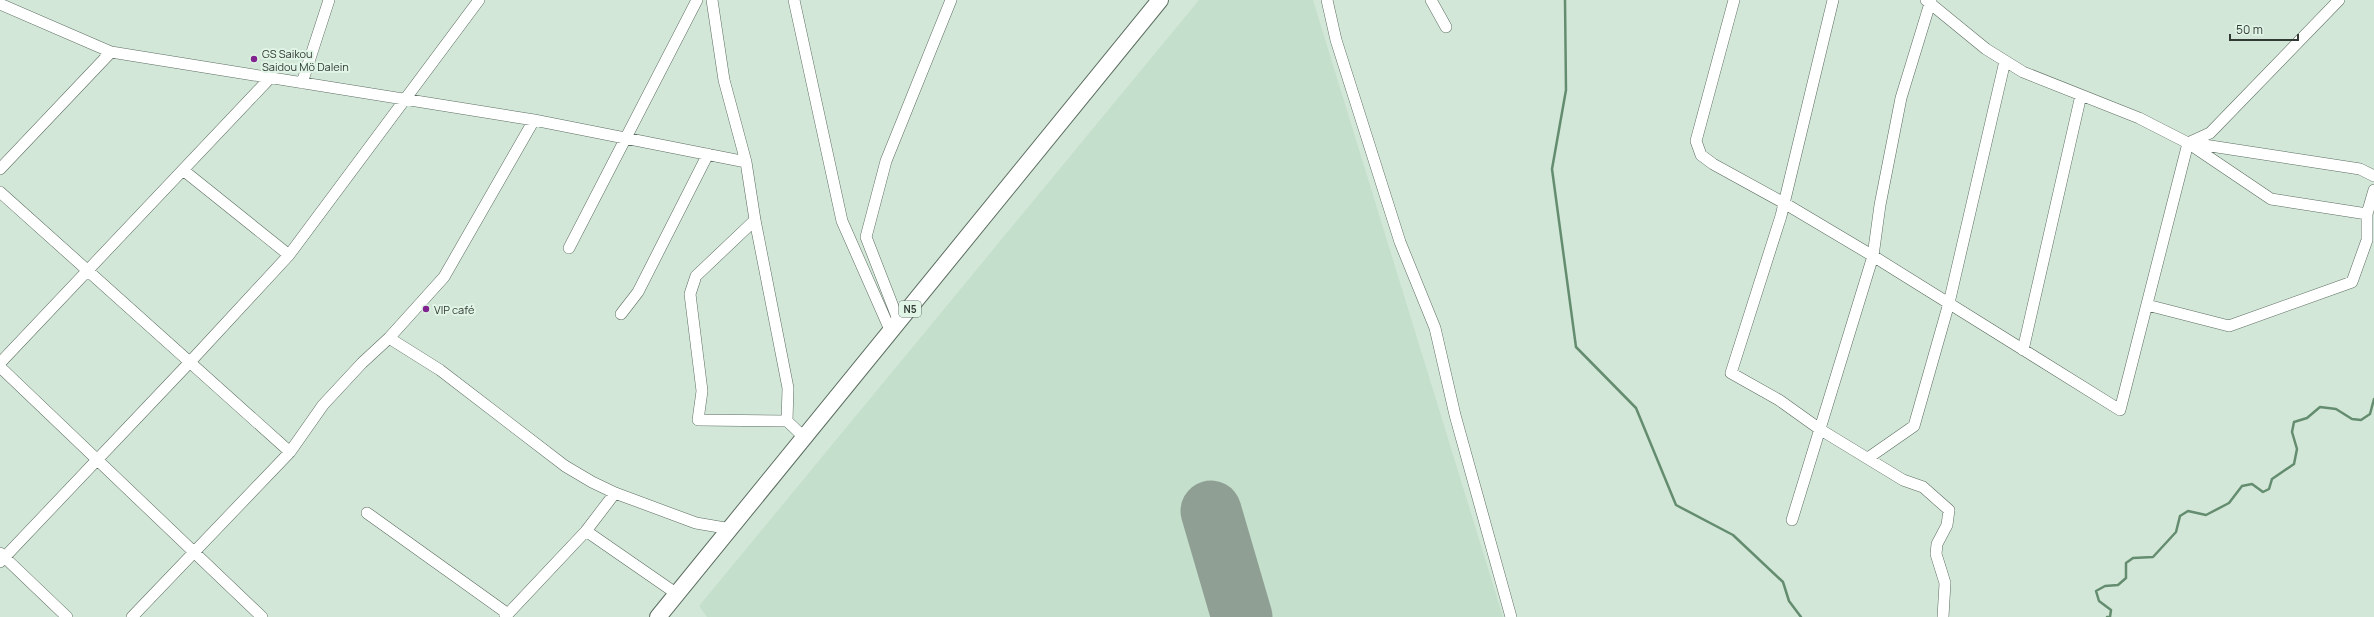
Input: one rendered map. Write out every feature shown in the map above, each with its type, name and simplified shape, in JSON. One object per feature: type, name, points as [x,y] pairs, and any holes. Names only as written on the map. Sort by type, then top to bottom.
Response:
[{"type":"highway","name":"N5","points":[[658,617],[1160,0]]},
{"type":"street","points":[[302,83],[329,0]]},
{"type":"street","points":[[66,617],[1,557],[97,460],[289,255],[479,0]]},
{"type":"street","points":[[569,248],[697,0]]},
{"type":"street","points":[[712,0],[724,80],[746,162],[755,220],[788,388],[787,421]]},
{"type":"street","points":[[794,0],[842,221],[895,327]]},
{"type":"street","points":[[895,327],[866,237],[886,161],[951,0]]},
{"type":"street","points":[[1327,0],[1336,40],[1400,242],[1435,328],[1454,415],[1511,617]]},
{"type":"street","points":[[1432,0],[1446,27]]},
{"type":"street","points":[[1734,0],[1696,140],[1701,155],[1713,164],[1784,203],[1873,256],[2120,410],[2188,143]]},
{"type":"street","points":[[1832,0],[1784,203],[1731,373],[1779,400],[1821,430],[1903,480],[1923,487],[1949,510],[1947,525],[1937,544],[1936,554],[1946,583],[1943,617]]},
{"type":"street","points":[[2188,143],[2210,133],[2339,0]]},
{"type":"street","points":[[1792,520],[1821,430],[1873,256],[1880,206],[1901,98],[1929,1],[1986,48],[2022,72],[2139,118],[2188,143],[2271,199],[2366,214]]},
{"type":"street","points":[[2,3],[111,52],[534,120],[746,162]]},
{"type":"street","points":[[0,169],[111,52]]},
{"type":"street","points":[[1868,458],[1914,426],[1949,303],[2005,61]]},
{"type":"street","points":[[0,363],[270,78]]},
{"type":"street","points":[[2023,350],[2081,95]]},
{"type":"street","points":[[132,617],[290,452],[323,405],[362,363],[389,338],[444,277],[534,120]]},
{"type":"street","points":[[2188,143],[2360,169],[2374,176]]},
{"type":"street","points":[[621,314],[638,292],[708,154]]},
{"type":"street","points":[[183,170],[289,255]]},
{"type":"street","points":[[2147,305],[2229,326],[2352,282],[2367,240],[2366,214],[2374,190]]},
{"type":"street","points":[[0,192],[290,452]]},
{"type":"street","points":[[755,220],[696,276],[690,294],[702,391],[698,420],[787,421],[804,438]]},
{"type":"street","points":[[389,338],[468,389],[493,412],[565,466],[615,493],[696,523],[731,529]]},
{"type":"street","points":[[0,367],[262,617]]},
{"type":"street","points":[[367,513],[506,615],[586,531],[615,493]]},
{"type":"street","points":[[586,531],[677,594]]},
{"type":"shaded area","points":[[1199,0],[1313,0],[1503,617],[707,617],[699,606]]},
{"type":"waterway","points":[[1565,0],[1566,90],[1552,169],[1576,347],[1636,408],[1676,505],[1733,535],[1783,582],[1789,601],[1801,617]]},
{"type":"waterway","points":[[2107,617],[2110,617],[2111,610],[2099,601],[2096,591],[2105,586],[2118,585],[2126,578],[2126,563],[2133,558],[2153,557],[2176,532],[2180,516],[2188,511],[2206,515],[2229,503],[2242,486],[2252,484],[2263,492],[2269,489],[2272,479],[2294,464],[2297,449],[2292,432],[2294,422],[2307,418],[2320,407],[2336,409],[2352,419],[2361,420],[2370,414],[2374,399]]},
{"type":"runway","points":[[1211,511],[1242,617]]},
{"type":"place","name":"GS Saikou Saidou Mö Dalein","points":[[254,59]]},
{"type":"place","name":"VIP café","points":[[426,309]]}]
